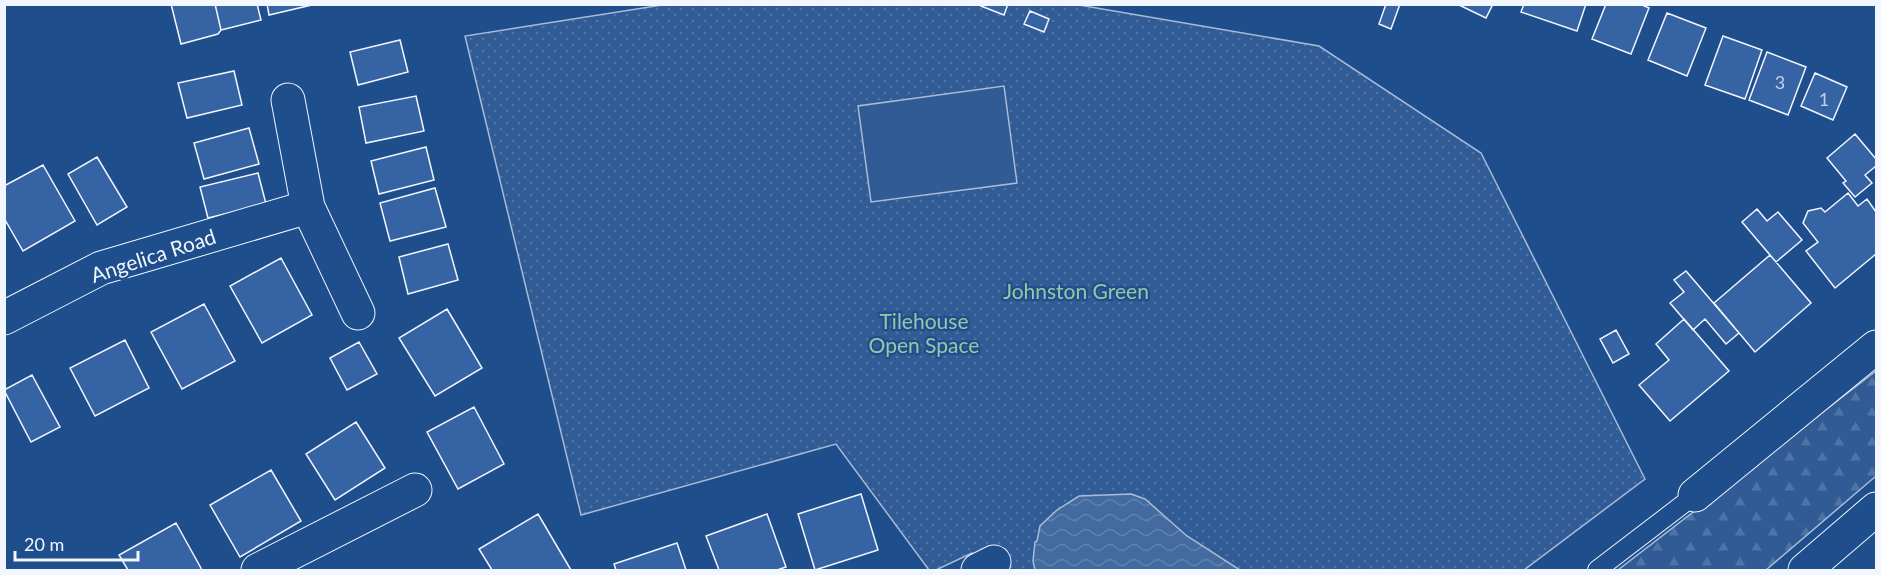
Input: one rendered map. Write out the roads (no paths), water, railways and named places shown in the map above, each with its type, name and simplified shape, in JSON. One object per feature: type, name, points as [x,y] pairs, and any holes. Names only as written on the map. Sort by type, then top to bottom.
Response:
[{"type":"street","points":[[288,100],[308,207],[358,313]]},
{"type":"street","name":"Angelica Road","points":[[4,318],[101,268],[308,207]]},
{"type":"street","points":[[1695,495],[1876,347]]},
{"type":"street","points":[[258,570],[415,490]]},
{"type":"street","points":[[1805,570],[1876,509]]},
{"type":"lane","points":[[1597,570],[1695,495]]},
{"type":"water","points":[[1131,494],[1145,499],[1187,536],[1240,570],[1035,570],[1033,561],[1035,542],[1040,526],[1057,510],[1079,496]]},
{"type":"park label","name":"Johnston Green","points":[[1076,290]]},
{"type":"park label","name":"Tilehouse Open Space","points":[[924,332]]}]
